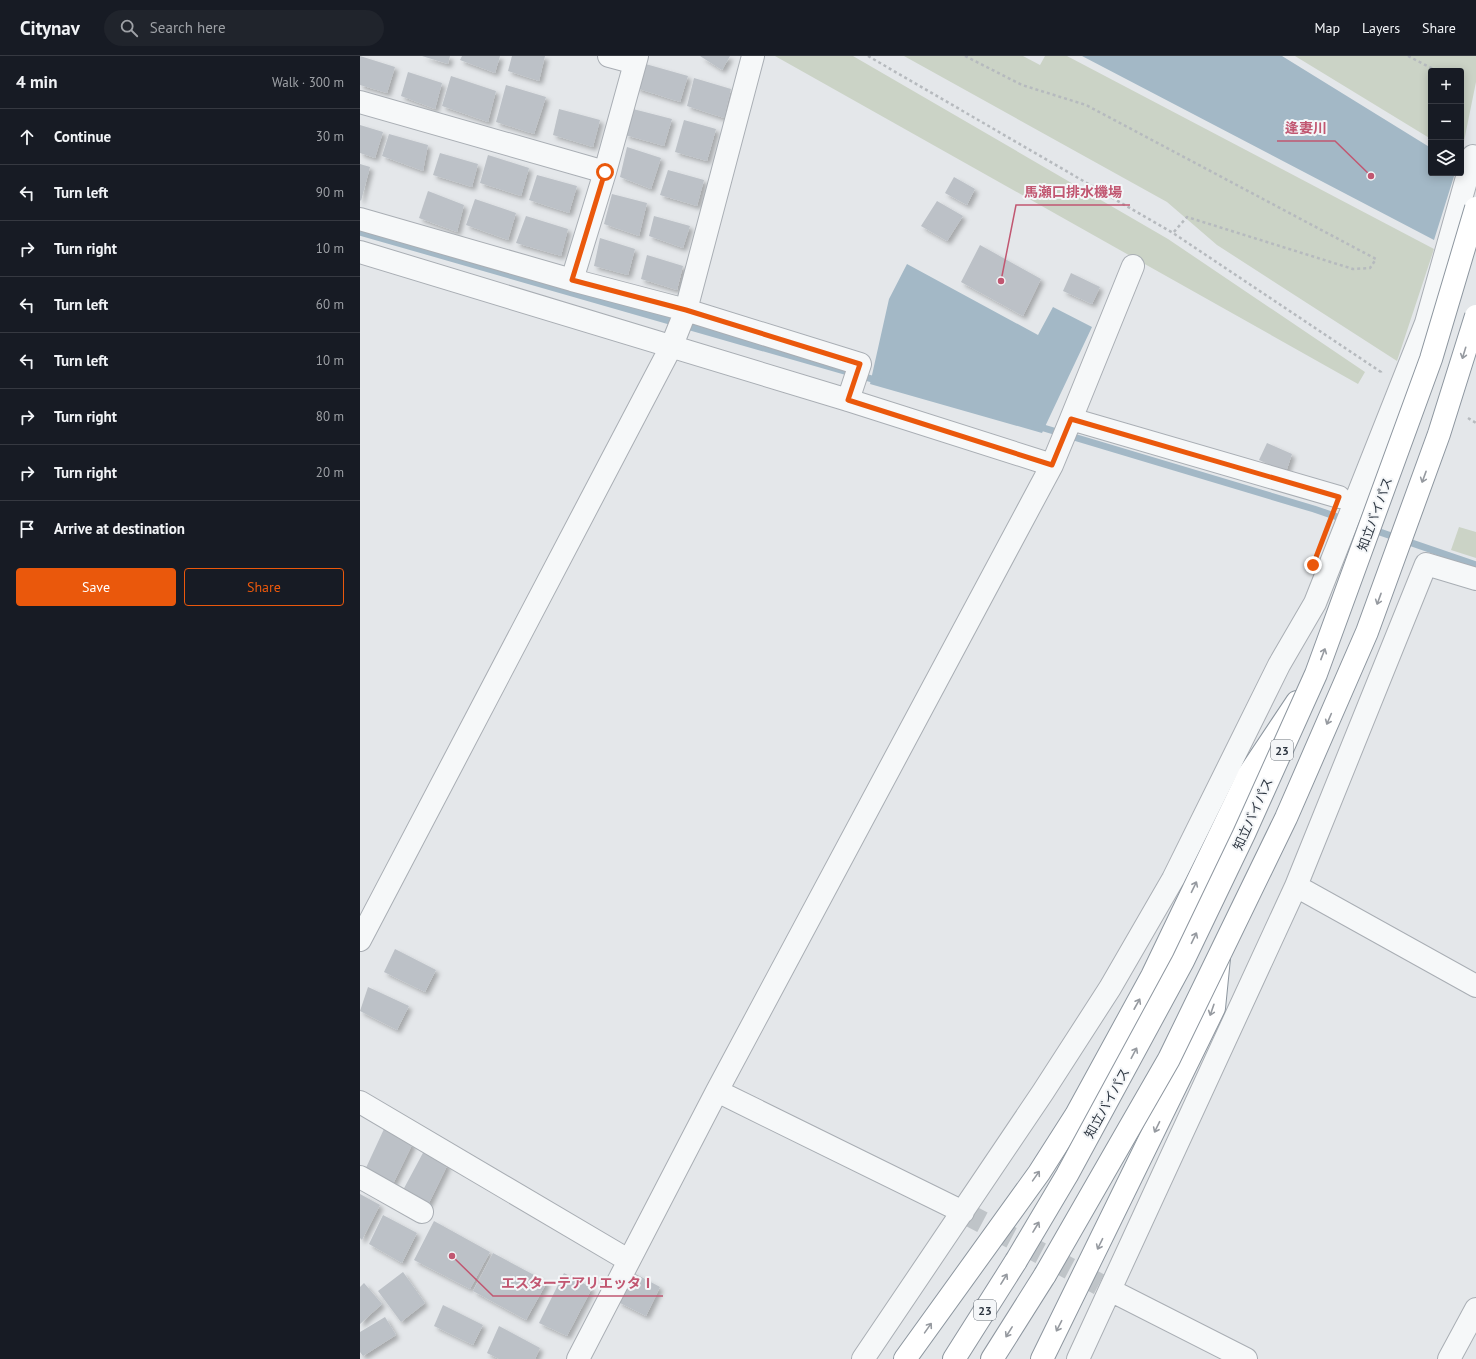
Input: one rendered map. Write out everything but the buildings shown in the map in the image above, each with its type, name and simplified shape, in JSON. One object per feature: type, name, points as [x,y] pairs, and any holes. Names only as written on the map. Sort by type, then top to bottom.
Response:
[{"type":"highway","name":"知立バイパス","points":[[954,1359],[1068,1175],[1183,961],[1244,834],[1316,674],[1431,359],[1476,208]]},
{"type":"highway","name":"23","points":[[992,1359],[1045,1275],[1169,1059],[1286,818],[1367,632],[1439,434],[1476,316]]},
{"type":"highway","points":[[905,1359],[1039,1173],[1076,1115],[1152,976],[1249,774],[1316,674]]},
{"type":"highway","points":[[1042,1359],[1214,1008],[1219,958]]},
{"type":"street","points":[[572,280],[605,172],[636,60],[609,56]]},
{"type":"street","points":[[360,940],[672,345],[686,310],[753,56]]},
{"type":"street","points":[[360,102],[605,172]]},
{"type":"street","points":[[863,1359],[1043,1092],[1114,981],[1173,879],[1280,664],[1315,603],[1426,323],[1473,156]]},
{"type":"street","points":[[360,219],[572,280],[686,310],[860,364],[848,400]]},
{"type":"street","points":[[360,252],[672,345],[1052,465]]},
{"type":"street","points":[[578,1359],[717,1091],[1052,465],[1133,266]]},
{"type":"street","points":[[1071,419],[1339,497]]},
{"type":"street","points":[[1078,1359],[1296,886],[1426,564],[1476,579]]},
{"type":"street","points":[[1296,886],[1476,986]]},
{"type":"street","points":[[717,1091],[963,1212]]},
{"type":"street","points":[[360,1102],[628,1260]]},
{"type":"street","points":[[360,1178],[422,1212]]},
{"type":"street","points":[[1110,1290],[1246,1359]]},
{"type":"street","points":[[1449,1359],[1476,1309]]},
{"type":"path","points":[[868,56],[1173,233],[1381,372],[1378,379]]},
{"type":"path","points":[[965,56],[1022,85],[1086,105],[1376,259],[1370,268],[1354,269],[1187,217],[1173,233]]},
{"type":"path","points":[[1408,56],[1431,68]]},
{"type":"shaded area","points":[[775,56],[853,56],[1168,239],[1365,372],[1358,384]]},
{"type":"shaded area","points":[[904,56],[1023,56],[1040,65],[1045,56],[1067,56],[1434,249],[1397,361],[1217,245],[1167,202]]},
{"type":"shaded area","points":[[1295,56],[1476,56],[1476,82],[1464,141],[1464,68],[1428,68],[1428,137]]},
{"type":"shaded area","points":[[1459,527],[1476,532],[1476,558],[1451,550]]},
{"type":"water","points":[[1082,56],[1282,56],[1428,146],[1428,176],[1454,176],[1434,240]]},
{"type":"water","points":[[907,264],[1038,335],[1053,307],[1092,327],[1042,433],[870,384],[889,299]]},
{"type":"waterway","points":[[360,232],[879,381]]},
{"type":"waterway","points":[[1037,426],[1314,509],[1346,520]]},
{"type":"waterway","points":[[1371,529],[1476,565]]},
{"type":"tunnel","points":[[963,1212],[1110,1290]]},
{"type":"place","name":"逢妻川","points":[[1371,176]]},
{"type":"place","name":"馬瀬口排水機場","points":[[1001,281]]},
{"type":"place","name":"エスターテアリエッタⅠ","points":[[452,1256]]},
{"type":"route","points":[[605,172],[572,280],[686,310],[860,364],[848,400],[1052,465],[1071,419],[1339,497],[1313,565]]}]
